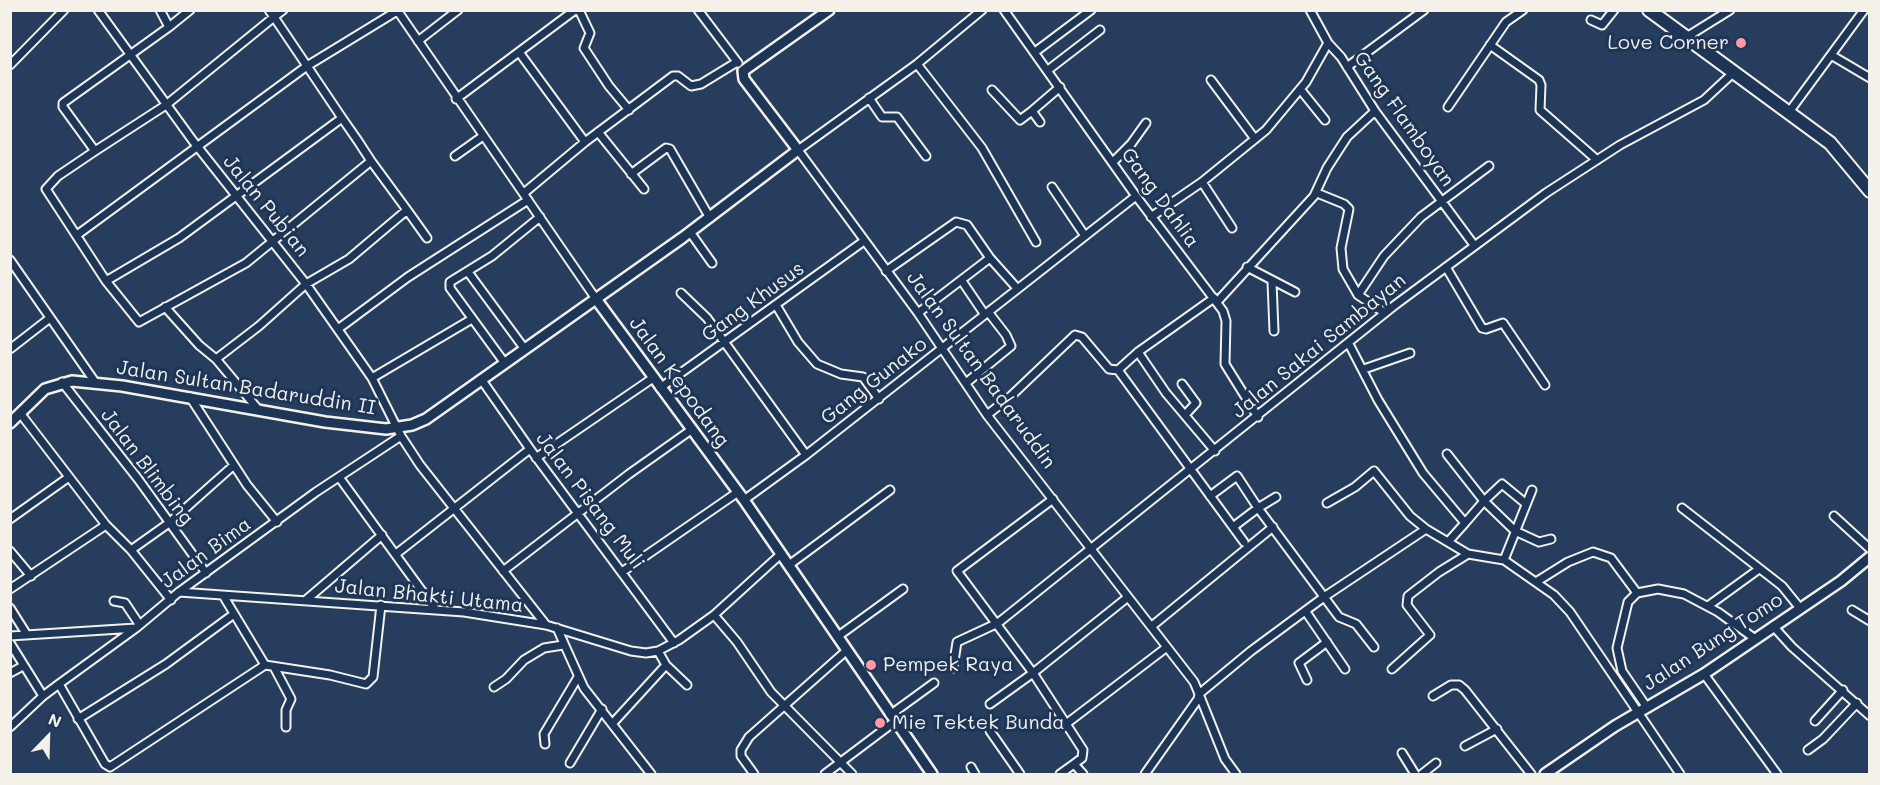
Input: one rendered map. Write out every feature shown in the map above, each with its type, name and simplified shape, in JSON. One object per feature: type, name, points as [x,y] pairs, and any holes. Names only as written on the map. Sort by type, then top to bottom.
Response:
[{"type":"highway","points":[[1649,10],[1830,143],[1869,190]]},
{"type":"street","points":[[10,65],[64,10]]},
{"type":"street","name":"Jalan Pubian","points":[[98,10],[166,105],[306,284],[372,378],[399,432],[546,625]]},
{"type":"street","points":[[160,10],[169,27]]},
{"type":"street","points":[[95,151],[62,105],[190,10]]},
{"type":"street","points":[[283,10],[272,14],[166,105],[58,176],[46,189],[106,281],[136,321],[144,321],[165,307],[215,282],[274,241],[371,161]]},
{"type":"street","points":[[418,40],[458,10]]},
{"type":"street","points":[[456,99],[577,10],[590,33],[584,48],[629,111]]},
{"type":"street","points":[[698,10],[743,71],[829,10]]},
{"type":"street","points":[[798,150],[916,64],[982,10]]},
{"type":"street","name":"Gang Dahlia","points":[[1004,10],[1151,217],[1215,300],[1226,321],[1225,364],[1258,417]]},
{"type":"street","points":[[1035,52],[1091,10]]},
{"type":"street","points":[[1347,68],[1424,10]]},
{"type":"street","points":[[1448,107],[1506,22],[1523,10]]},
{"type":"street","points":[[1592,20],[1602,25],[1614,10]]},
{"type":"street","points":[[1685,38],[1730,10]]},
{"type":"street","points":[[1789,112],[1864,10]]},
{"type":"street","points":[[77,235],[307,66],[397,11]]},
{"type":"street","name":"Jalan Kepodang","points":[[397,11],[596,299],[741,496],[932,774]]},
{"type":"street","name":"Gang Flamboyan","points":[[1310,11],[1328,43],[1375,111],[1412,157],[1474,245]]},
{"type":"street","points":[[272,14],[371,161],[427,238]]},
{"type":"street","points":[[1048,70],[1100,30]]},
{"type":"street","points":[[1151,217],[1202,182],[1255,139],[1280,115],[1300,89],[1328,43]]},
{"type":"street","points":[[1490,45],[1539,80],[1541,85],[1540,110],[1597,160]]},
{"type":"street","points":[[519,52],[585,142]]},
{"type":"street","points":[[1831,55],[1869,78]]},
{"type":"street","points":[[338,329],[408,277],[526,196],[585,142],[675,75],[693,86],[701,84],[736,62]]},
{"type":"street","points":[[916,64],[982,148],[1036,242]]},
{"type":"street","name":"Jalan Sultan Badaruddin","points":[[743,71],[744,79],[918,313],[987,415],[1194,681],[1226,759],[1236,774]]},
{"type":"street","name":"Jalan Sakai Sambayan","points":[[953,668],[957,642],[998,623],[1090,547],[1215,451],[1385,313],[1474,245],[1597,160],[1704,100],[1725,83],[1733,73]]},
{"type":"street","points":[[1211,80],[1255,139]]},
{"type":"street","points":[[992,90],[1020,120],[1060,87]]},
{"type":"street","points":[[1300,89],[1325,120]]},
{"type":"street","points":[[869,98],[882,117],[897,117],[926,156]]},
{"type":"street","points":[[1032,111],[1040,122]]},
{"type":"street","points":[[1118,370],[1138,352],[1215,300],[1317,193],[1327,168],[1347,137],[1375,111]]},
{"type":"street","points":[[106,281],[179,238],[342,118]]},
{"type":"street","points":[[1113,162],[1131,144],[1146,123]]},
{"type":"street","points":[[598,132],[644,189]]},
{"type":"street","points":[[455,156],[483,136]]},
{"type":"street","points":[[631,174],[666,148],[670,149],[710,218]]},
{"type":"street","name":"Jalan Sultan Badaruddin II","points":[[62,382],[95,382],[257,408],[325,422],[399,432],[426,419],[596,299],[710,218],[798,150]]},
{"type":"street","points":[[1358,295],[1384,256],[1421,217],[1489,166]]},
{"type":"street","points":[[1202,182],[1232,228]]},
{"type":"street","points":[[1052,187],[1085,236]]},
{"type":"street","points":[[1317,193],[1344,204],[1349,209],[1341,248],[1342,264],[1347,279],[1358,295],[1385,313]]},
{"type":"street","name":"Gang Gunako","points":[[622,572],[806,455],[1136,196]]},
{"type":"street","points":[[216,359],[259,326],[306,284],[349,259],[406,210]]},
{"type":"street","points":[[504,362],[450,288],[451,281],[492,256],[540,217]]},
{"type":"street","points":[[886,272],[956,222],[967,225],[990,258],[1015,286]]},
{"type":"street","points":[[690,232],[712,263]]},
{"type":"street","name":"Gang Khusus","points":[[660,388],[864,241]]},
{"type":"street","points":[[918,313],[990,258]]},
{"type":"street","points":[[11,260],[95,382]]},
{"type":"street","points":[[1247,267],[1295,292]]},
{"type":"street","points":[[1446,267],[1482,328],[1486,329],[1503,323],[1545,385]]},
{"type":"street","points":[[468,272],[524,348]]},
{"type":"street","points":[[962,281],[1006,335],[1011,346],[966,383]]},
{"type":"street","points":[[1272,282],[1275,332]]},
{"type":"street","points":[[681,293],[707,318],[726,342],[806,455]]},
{"type":"street","points":[[776,305],[798,342],[817,364],[841,374],[863,377],[879,399]]},
{"type":"street","points":[[165,307],[199,345],[216,359],[257,408]]},
{"type":"street","points":[[10,349],[50,318]]},
{"type":"street","points":[[372,378],[472,319]]},
{"type":"street","points":[[987,415],[1011,396],[1075,335],[1082,337],[1109,369],[1118,370],[1244,542]]},
{"type":"street","points":[[1349,344],[1364,369],[1378,400],[1424,473],[1465,523]]},
{"type":"street","points":[[1138,352],[1215,451]]},
{"type":"street","points":[[1364,369],[1410,352]]},
{"type":"street","points":[[536,458],[653,378]]},
{"type":"street","name":"Jalan Pisang Muli","points":[[481,379],[536,458],[675,643]]},
{"type":"street","points":[[10,423],[45,389],[62,382]]},
{"type":"street","name":"Jalan Blimbing","points":[[62,382],[206,573]]},
{"type":"street","points":[[1182,384],[1196,403],[1185,415]]},
{"type":"street","points":[[190,397],[234,465],[277,522]]},
{"type":"street","points":[[20,413],[106,525],[131,550],[171,600]]},
{"type":"street","points":[[503,571],[578,512],[691,430]]},
{"type":"street","name":"Jalan Bima","points":[[10,727],[58,684],[179,592],[399,432]]},
{"type":"street","points":[[396,554],[530,449]]},
{"type":"street","points":[[1447,454],[1484,501],[1515,531],[1539,542],[1551,539]]},
{"type":"street","points":[[131,550],[169,523],[234,465]]},
{"type":"street","points":[[1327,503],[1355,487],[1374,471],[1410,516],[1426,529],[1468,554],[1504,560],[1536,582],[1570,612],[1642,709]]},
{"type":"street","points":[[1210,496],[1237,476],[1339,617],[1356,624],[1374,647]]},
{"type":"street","points":[[10,519],[69,477]]},
{"type":"street","points":[[339,477],[435,609]]},
{"type":"street","points":[[1448,542],[1502,484],[1525,503]]},
{"type":"street","points":[[789,565],[890,490]]},
{"type":"street","points":[[1504,560],[1532,490]]},
{"type":"street","points":[[1233,527],[1276,497]]},
{"type":"street","points":[[1053,499],[958,568],[957,573],[998,623],[1084,752],[1082,758],[1060,774]]},
{"type":"street","points":[[1682,508],[1782,586],[1799,607]]},
{"type":"street","points":[[1834,516],[1869,549]]},
{"type":"street","points":[[10,589],[106,525]]},
{"type":"street","points":[[1152,626],[1273,527]]},
{"type":"street","points":[[1145,774],[1186,719],[1199,694],[1251,651],[1324,597],[1426,529]]},
{"type":"street","points":[[306,600],[382,535]]},
{"type":"street","points":[[10,551],[31,576]]},
{"type":"street","points":[[1536,582],[1568,562],[1593,552],[1611,558],[1637,593]]},
{"type":"street","name":"Jalan Bhakti Utama","points":[[179,592],[224,597],[381,604],[435,609],[546,625],[631,651],[658,651],[675,643],[714,615],[781,554]]},
{"type":"street","points":[[1392,669],[1430,635],[1407,605],[1408,596],[1439,572],[1468,554]]},
{"type":"street","name":"Jalan Bung Tomo","points":[[1550,773],[1642,709],[1704,674],[1799,607],[1841,581],[1869,557]]},
{"type":"street","points":[[1708,606],[1759,569]]},
{"type":"street","points":[[837,638],[903,589]]},
{"type":"street","points":[[1680,774],[1622,671],[1617,648],[1628,602],[1637,593],[1646,590],[1672,590],[1708,606],[1754,638]]},
{"type":"street","points":[[224,597],[265,665]]},
{"type":"street","points":[[990,704],[1033,673],[1128,597]]},
{"type":"street","points":[[10,636],[137,626],[125,603],[114,601]]},
{"type":"street","points":[[58,684],[105,764],[110,766],[265,665],[330,675],[366,684],[371,683],[381,604]]},
{"type":"street","points":[[10,608],[27,635]]},
{"type":"street","points":[[1852,610],[1869,621]]},
{"type":"street","points":[[1306,612],[1345,669]]},
{"type":"street","points":[[78,719],[166,664],[234,614]]},
{"type":"street","points":[[714,615],[783,705],[852,774]]},
{"type":"street","points":[[1773,626],[1800,655],[1843,690],[1869,716]]},
{"type":"street","points":[[557,628],[578,677],[651,774]]},
{"type":"street","points":[[10,642],[43,696]]},
{"type":"street","points":[[1307,680],[1299,663],[1327,642]]},
{"type":"street","points":[[494,687],[506,680],[524,660],[544,648],[563,645]]},
{"type":"street","points":[[1066,724],[1167,647]]},
{"type":"street","points":[[658,651],[666,665],[687,685]]},
{"type":"street","points":[[754,774],[743,762],[741,750],[749,737],[846,651]]},
{"type":"street","points":[[612,724],[666,665]]},
{"type":"street","points":[[10,674],[23,666]]},
{"type":"street","points":[[274,667],[291,696],[286,710],[286,727]]},
{"type":"street","points":[[1704,674],[1777,774]]},
{"type":"street","points":[[545,744],[544,734],[578,677]]},
{"type":"street","points":[[825,774],[934,683]]},
{"type":"street","points":[[1432,696],[1451,685],[1459,685],[1497,729],[1531,774]]},
{"type":"street","points":[[1815,721],[1843,690]]},
{"type":"street","points":[[1808,750],[1823,739],[1857,703]]},
{"type":"street","points":[[570,763],[602,709]]},
{"type":"street","points":[[1465,746],[1497,729]]},
{"type":"street","points":[[990,731],[1020,774]]},
{"type":"street","points":[[1402,753],[1415,774]]},
{"type":"street","points":[[1422,774],[1436,763]]},
{"type":"street","points":[[1074,764],[1083,774]]},
{"type":"place","name":"Love Corner","points":[[1741,43]]},
{"type":"place","name":"Pempek Raya","points":[[871,665]]},
{"type":"place","name":"Mie Tektek Bunda","points":[[880,723]]}]
